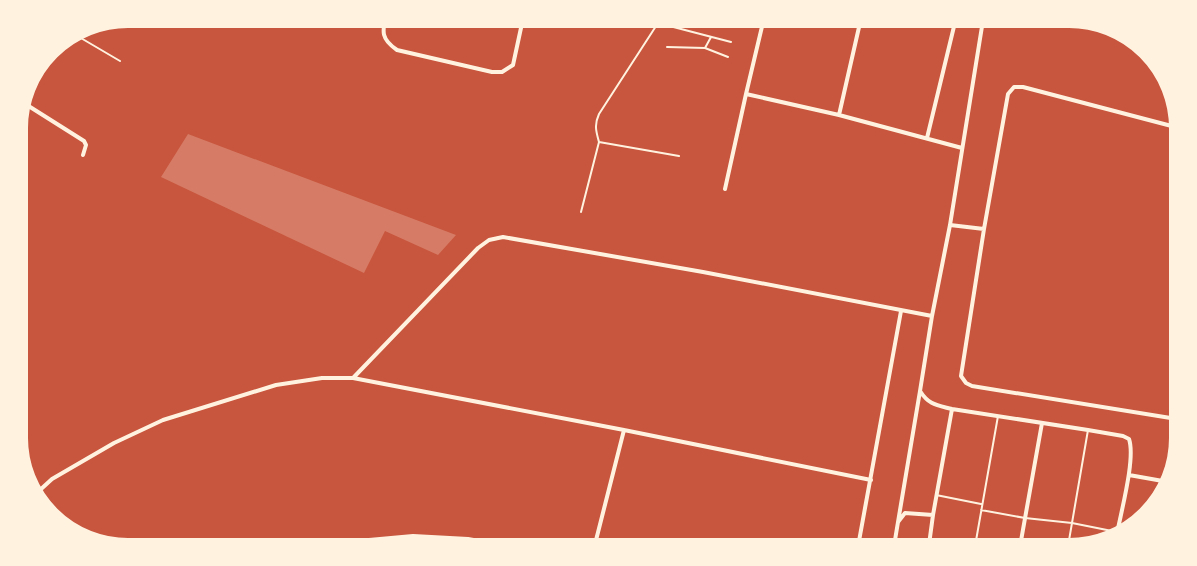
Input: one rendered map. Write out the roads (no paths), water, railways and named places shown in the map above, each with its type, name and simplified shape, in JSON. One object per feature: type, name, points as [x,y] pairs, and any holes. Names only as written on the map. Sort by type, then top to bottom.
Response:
[{"type":"street","points":[[384,24],[385,40],[397,50],[492,72],[502,72],[513,64],[522,24]]},
{"type":"street","points":[[725,189],[763,24]]},
{"type":"street","points":[[839,115],[860,24]]},
{"type":"street","points":[[927,138],[955,24]]},
{"type":"street","points":[[895,542],[982,24]]},
{"type":"street","points":[[1173,126],[1023,87],[1014,87],[1008,94],[984,229],[962,376],[966,383],[972,386],[1173,418]]},
{"type":"street","points":[[746,94],[839,115],[962,148]]},
{"type":"street","points":[[27,105],[84,141],[86,145],[83,155]]},
{"type":"street","points":[[950,225],[984,229]]},
{"type":"street","points":[[353,378],[478,248],[489,240],[503,237],[932,316]]},
{"type":"street","points":[[859,542],[901,310]]},
{"type":"street","points":[[39,491],[52,479],[114,444],[164,420],[276,385],[322,378],[353,378],[871,480]]},
{"type":"street","points":[[920,391],[931,404],[952,409],[1088,430],[1129,439],[1131,446],[1128,475],[1117,530]]},
{"type":"street","points":[[929,542],[952,409]]},
{"type":"street","points":[[1020,542],[1042,423]]},
{"type":"street","points":[[596,542],[624,430]]},
{"type":"street","points":[[1128,475],[1163,481]]},
{"type":"street","points":[[898,522],[905,513],[933,515]]},
{"type":"street","points":[[347,542],[413,536],[485,542]]},
{"type":"lane","points":[[581,212],[599,142],[595,129],[599,114],[657,24]]},
{"type":"lane","points":[[662,24],[731,42]]},
{"type":"lane","points":[[79,37],[120,61]]},
{"type":"lane","points":[[705,48],[711,37]]},
{"type":"lane","points":[[668,47],[705,48],[728,57]]},
{"type":"lane","points":[[599,142],[680,156]]},
{"type":"lane","points":[[976,542],[998,416]]},
{"type":"lane","points":[[1069,542],[1088,430]]},
{"type":"lane","points":[[936,495],[981,504]]},
{"type":"lane","points":[[981,510],[1114,531]]}]
